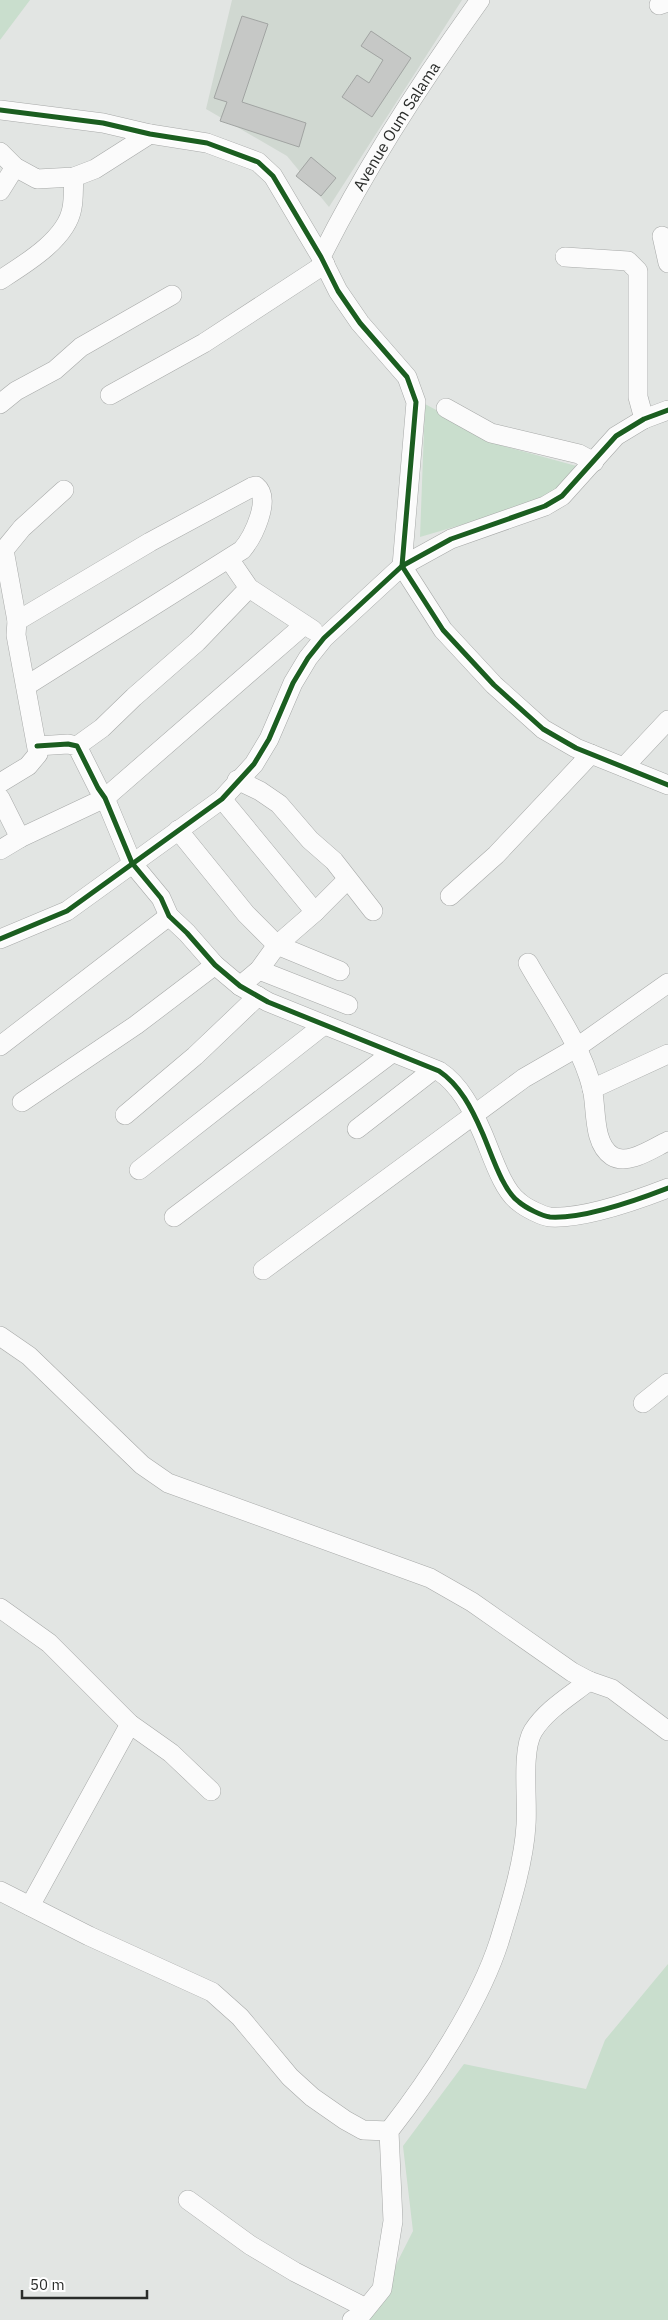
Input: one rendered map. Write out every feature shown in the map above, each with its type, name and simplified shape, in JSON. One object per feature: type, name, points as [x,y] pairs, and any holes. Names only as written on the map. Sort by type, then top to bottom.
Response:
[{"type":"street","name":"Avenue Oum Salama","points":[[323,261],[344,210],[389,135],[480,0]]},
{"type":"street","points":[[0,110],[103,123],[150,134],[207,143],[258,162],[273,176],[323,261],[338,291],[360,323],[407,377],[416,402],[402,566],[443,630],[494,685],[543,729],[591,754],[668,785]]},
{"type":"street","points":[[0,152],[15,167],[37,180],[74,177],[95,169],[150,134]]},
{"type":"street","points":[[0,191],[15,167]]},
{"type":"street","points":[[0,280],[40,254],[63,227],[72,208],[74,177]]},
{"type":"street","points":[[662,236],[668,263]]},
{"type":"street","points":[[565,257],[628,261],[638,271],[638,397],[644,419]]},
{"type":"street","points":[[110,395],[204,343],[323,261]]},
{"type":"street","points":[[0,404],[16,391],[55,370],[82,347],[172,295]]},
{"type":"street","points":[[446,408],[491,433],[579,454],[594,462]]},
{"type":"street","points":[[0,939],[45,918],[67,911],[222,799],[259,756],[269,739],[293,683],[308,658],[324,638],[402,566],[451,539],[545,506],[562,496],[616,436],[644,419],[668,410]]},
{"type":"street","points":[[11,632],[150,542],[256,486],[260,488],[263,505],[254,532],[242,550],[26,686]]},
{"type":"street","points":[[0,783],[35,760],[38,754],[26,686],[11,632],[2,551],[22,528],[64,490]]},
{"type":"street","points":[[229,559],[249,588],[324,638]]},
{"type":"street","points":[[38,746],[68,744],[77,746],[102,728],[134,697],[197,642],[249,588]]},
{"type":"street","points":[[0,850],[20,838],[105,798],[304,625]]},
{"type":"street","points":[[624,767],[668,720]]},
{"type":"street","points":[[77,746],[105,798],[132,863],[160,898],[169,916],[215,965],[240,986],[258,996],[448,1077],[456,1084],[474,1113],[506,1187],[518,1202],[548,1217],[572,1216],[648,1196],[668,1188]]},
{"type":"street","points":[[450,896],[496,854],[591,754]]},
{"type":"street","points":[[237,780],[260,791],[279,804],[310,840],[334,861],[373,911]]},
{"type":"street","points":[[0,798],[20,838]]},
{"type":"street","points":[[222,799],[315,912]]},
{"type":"street","points":[[178,830],[246,914],[277,945],[340,972]]},
{"type":"street","points":[[240,986],[259,970],[277,945],[315,912],[347,880]]},
{"type":"street","points":[[0,1046],[169,916]]},
{"type":"street","points":[[528,963],[576,1048],[592,1089],[594,1117],[604,1148],[612,1157],[629,1159],[668,1141]]},
{"type":"street","points":[[22,1102],[136,1025],[215,965]]},
{"type":"street","points":[[259,970],[348,1005]]},
{"type":"street","points":[[263,1270],[474,1113],[524,1078],[576,1048],[668,983]]},
{"type":"street","points":[[125,1115],[196,1056],[258,996]]},
{"type":"street","points":[[139,1170],[324,1025]]},
{"type":"street","points":[[174,1217],[392,1053]]},
{"type":"street","points":[[592,1089],[668,1054]]},
{"type":"street","points":[[357,1129],[433,1070]]},
{"type":"street","points":[[0,1336],[29,1356],[142,1465],[168,1483],[430,1578],[472,1602],[589,1681],[612,1689],[668,1731]]},
{"type":"street","points":[[643,1402],[668,1384]]},
{"type":"street","points":[[0,1608],[49,1643],[130,1724],[171,1753],[212,1791]]},
{"type":"street","points":[[352,2320],[361,2315],[382,2289],[393,2221],[389,2131],[411,2104],[447,2047],[481,1987],[498,1943],[516,1877],[526,1826],[526,1748],[533,1732],[548,1713],[589,1681]]},
{"type":"street","points":[[30,1906],[130,1724]]},
{"type":"street","points":[[0,1891],[89,1936],[212,1992],[240,2017],[290,2077],[312,2097],[363,2130],[389,2131]]},
{"type":"street","points":[[188,2200],[250,2244],[295,2272],[366,2308]]},
{"type":"shaded area","points":[[232,0],[462,0],[329,207],[287,156],[206,109]]},
{"type":"green space","points":[[0,0],[30,0],[0,40]]},
{"type":"green space","points":[[425,404],[503,446],[580,467],[542,501],[420,537]]},
{"type":"green space","points":[[668,1964],[668,2320],[368,2320],[413,2231],[403,2146],[464,2064],[586,2089],[605,2040]]},
{"type":"building","points":[[242,16],[268,24],[242,102],[306,123],[299,147],[220,121],[227,102],[214,98]]},
{"type":"building","points":[[371,31],[411,58],[372,117],[342,97],[357,75],[369,83],[383,60],[361,46]]},
{"type":"building","points":[[311,157],[336,178],[321,196],[296,176]]},
{"type":"cycle path","points":[[0,110],[103,123],[150,134],[207,143],[258,162],[273,176],[321,257],[338,291],[360,323],[407,377],[416,402],[402,566],[443,630],[494,685],[543,729],[576,748],[668,785]]},
{"type":"cycle path","points":[[0,939],[67,911],[222,799],[254,764],[269,739],[293,683],[308,658],[324,638],[402,566],[451,539],[545,506],[562,496],[616,436],[644,419],[668,410]]},
{"type":"cycle path","points":[[37,746],[68,744],[77,746],[105,798],[132,863],[161,898],[169,916],[215,965],[240,986],[268,1002],[439,1071],[453,1083],[470,1106],[507,1189],[522,1204],[550,1217],[563,1217],[610,1208],[668,1188]]}]
